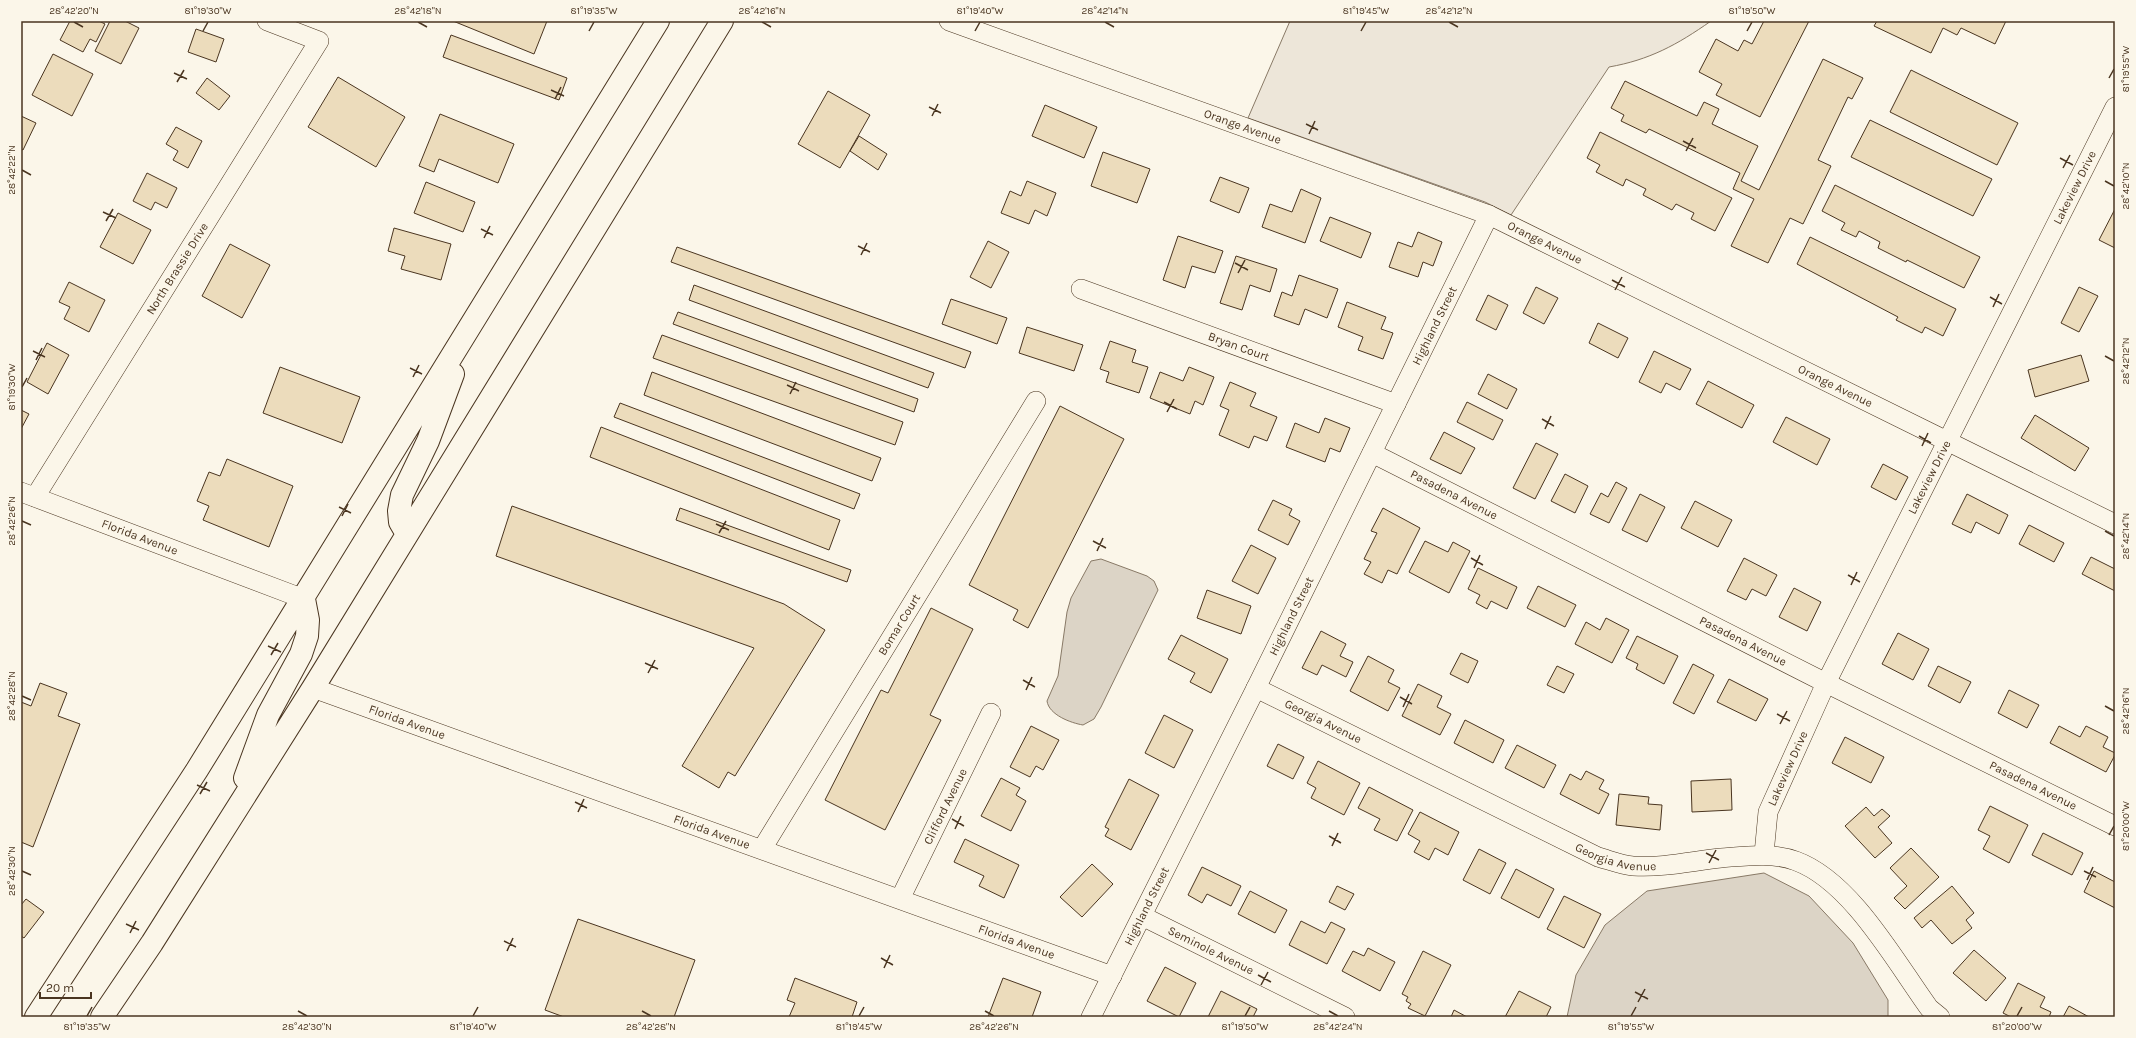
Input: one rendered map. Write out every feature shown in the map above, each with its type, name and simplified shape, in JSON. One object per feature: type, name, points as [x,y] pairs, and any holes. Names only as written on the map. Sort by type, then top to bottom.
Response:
[{"type":"main road","points":[[36,1017],[197,770],[304,599],[658,21]]},
{"type":"main road","points":[[102,1017],[152,943],[313,688],[722,21]]},
{"type":"main road","points":[[407,534],[400,522],[399,510],[402,495],[428,441],[471,326]]},
{"type":"main road","points":[[230,818],[268,715],[301,654],[307,636],[308,620],[304,599]]},
{"type":"street","name":"North Brassie Drive","points":[[28,495],[319,41],[267,21]]},
{"type":"street","name":"Orange Avenue","points":[[949,21],[1488,215],[2115,524]]},
{"type":"street","name":"Lakeview Drive","points":[[1764,854],[1768,812],[1826,684],[2115,107]]},
{"type":"street","name":"Highland Street","points":[[1091,1017],[1256,688],[1488,215]]},
{"type":"street","name":"Bryan Court","points":[[1082,289],[1396,404]]},
{"type":"street","name":"Bomar Court","points":[[762,848],[1036,402]]},
{"type":"street","name":"Pasadena Avenue","points":[[1372,453],[1826,684],[2115,826]]},
{"type":"street","name":"Florida Avenue","points":[[28,495],[304,599]]},
{"type":"street","name":"Florida Avenue","points":[[313,688],[762,848],[1112,976]]},
{"type":"street","name":"Georgia Avenue","points":[[1256,688],[1598,856],[1633,866],[1670,865],[1764,854],[1795,860],[1811,867],[1837,885],[1862,913],[1928,1008],[1940,1017]]},
{"type":"street","name":"Clifford Avenue","points":[[900,899],[990,713]]},
{"type":"street","name":"Seminole Avenue","points":[[1142,916],[1345,1017]]},
{"type":"shaded area","points":[[1290,21],[1711,21],[1674,44],[1650,56],[1609,67],[1511,215],[1485,202],[1248,118]]},
{"type":"shaded area","points":[[1101,559],[1147,576],[1154,581],[1158,590],[1101,707],[1094,719],[1083,725],[1061,718],[1052,710],[1047,701],[1058,676],[1067,612],[1071,598],[1091,561]]},
{"type":"shaded area","points":[[1764,873],[1809,896],[1853,943],[1888,1000],[1888,1017],[1567,1017],[1576,975],[1605,925],[1647,891]]},
{"type":"building","points":[[70,21],[99,21],[105,24],[96,42],[90,39],[83,52],[60,40]]},
{"type":"building","points":[[110,21],[125,21],[139,28],[121,64],[95,51]]},
{"type":"building","points":[[453,21],[547,21],[534,54]]},
{"type":"building","points":[[1764,21],[1809,21],[1760,117],[1716,95],[1722,84],[1699,72],[1716,39],[1738,51],[1744,40],[1752,44]]},
{"type":"building","points":[[1877,21],[2006,21],[1995,44],[1961,28],[1957,35],[1943,28],[1931,53],[1874,26]]},
{"type":"building","points":[[196,29],[224,39],[216,62],[188,52]]},
{"type":"building","points":[[451,35],[567,78],[559,100],[443,57]]},
{"type":"building","points":[[53,54],[93,74],[72,116],[32,95]]},
{"type":"building","points":[[1823,59],[1863,78],[1852,99],[1848,97],[1818,160],[1831,166],[1803,224],[1790,218],[1768,263],[1731,246],[1754,199],[1733,189],[1740,173],[1649,129],[1646,133],[1621,121],[1624,115],[1611,108],[1625,81],[1697,116],[1704,102],[1719,109],[1712,124],[1758,146],[1741,181],[1759,190]]},
{"type":"building","points":[[1911,70],[2018,123],[1997,165],[1890,112]]},
{"type":"building","points":[[338,77],[405,117],[376,167],[308,127]]},
{"type":"building","points":[[207,78],[230,96],[219,110],[196,93]]},
{"type":"building","points":[[828,91],[870,115],[840,168],[798,144]]},
{"type":"building","points":[[1045,105],[1097,127],[1084,158],[1032,136]]},
{"type":"building","points":[[440,114],[514,144],[498,183],[439,159],[434,172],[419,166]]},
{"type":"building","points":[[21,116],[36,123],[23,150],[21,149]]},
{"type":"building","points":[[1870,120],[1992,179],[1973,216],[1851,157]]},
{"type":"building","points":[[176,127],[202,141],[188,168],[173,160],[178,151],[166,144]]},
{"type":"building","points":[[1600,132],[1732,198],[1715,231],[1691,219],[1694,213],[1676,204],[1672,210],[1643,195],[1646,189],[1626,179],[1623,186],[1596,172],[1600,165],[1587,158]]},
{"type":"building","points":[[859,136],[887,154],[878,170],[850,151]]},
{"type":"building","points":[[1103,152],[1150,169],[1137,203],[1091,186]]},
{"type":"building","points":[[147,173],[177,188],[167,208],[155,202],[151,210],[133,201]]},
{"type":"building","points":[[1220,177],[1249,188],[1239,213],[1210,201]]},
{"type":"building","points":[[1027,181],[1056,193],[1047,216],[1035,210],[1029,224],[1001,213],[1010,191],[1021,196]]},
{"type":"building","points":[[426,182],[475,202],[463,232],[414,213]]},
{"type":"building","points":[[1835,185],[1980,257],[1964,288],[1907,260],[1906,262],[1878,248],[1880,242],[1859,231],[1856,237],[1841,230],[1845,223],[1822,211]]},
{"type":"building","points":[[1301,189],[1321,198],[1305,243],[1262,227],[1270,204],[1292,212]]},
{"type":"building","points":[[2115,209],[2115,248],[2099,240]]},
{"type":"building","points":[[118,213],[151,230],[133,264],[100,247]]},
{"type":"building","points":[[1330,217],[1371,233],[1361,258],[1320,241]]},
{"type":"building","points":[[394,228],[451,244],[441,280],[401,269],[405,256],[388,251]]},
{"type":"building","points":[[1418,232],[1442,242],[1433,266],[1423,262],[1418,277],[1389,267],[1398,242],[1412,247]]},
{"type":"building","points":[[1178,236],[1223,251],[1215,273],[1192,266],[1185,288],[1163,280]]},
{"type":"building","points":[[1810,237],[1956,309],[1943,336],[1925,327],[1922,333],[1896,320],[1898,317],[1797,264]]},
{"type":"building","points":[[988,241],[1009,252],[991,288],[970,277]]},
{"type":"building","points":[[230,244],[270,265],[242,318],[202,296]]},
{"type":"building","points":[[677,247],[971,352],[965,368],[671,262]]},
{"type":"building","points":[[1236,256],[1277,269],[1270,292],[1250,285],[1242,310],[1220,303]]},
{"type":"building","points":[[1299,275],[1338,289],[1327,318],[1305,309],[1299,325],[1274,316],[1282,292],[1292,296]]},
{"type":"building","points":[[69,282],[105,300],[89,332],[64,319],[70,307],[59,302]]},
{"type":"building","points":[[694,285],[934,373],[928,388],[689,300]]},
{"type":"building","points":[[1536,287],[1558,298],[1544,324],[1523,313]]},
{"type":"building","points":[[2079,287],[2098,296],[2079,332],[2061,323]]},
{"type":"building","points":[[1488,295],[1508,305],[1496,330],[1476,320]]},
{"type":"building","points":[[951,299],[1007,318],[997,344],[942,324]]},
{"type":"building","points":[[1347,302],[1386,317],[1381,329],[1393,333],[1383,359],[1358,350],[1363,337],[1338,327]]},
{"type":"building","points":[[678,312],[918,399],[914,412],[673,324]]},
{"type":"building","points":[[1598,323],[1628,338],[1618,358],[1589,343]]},
{"type":"building","points":[[1027,327],[1083,345],[1074,371],[1019,353]]},
{"type":"building","points":[[662,335],[903,422],[895,445],[653,358]]},
{"type":"building","points":[[1110,341],[1136,350],[1132,362],[1148,367],[1139,393],[1106,382],[1109,372],[1100,369]]},
{"type":"building","points":[[47,343],[69,355],[48,394],[27,382]]},
{"type":"building","points":[[1654,351],[1691,369],[1680,390],[1666,383],[1661,393],[1639,382]]},
{"type":"building","points":[[2081,355],[2089,381],[2035,397],[2028,370]]},
{"type":"building","points":[[280,367],[360,397],[342,443],[263,413]]},
{"type":"building","points":[[1189,367],[1214,377],[1203,405],[1195,401],[1190,414],[1150,398],[1160,372],[1183,381]]},
{"type":"building","points":[[652,372],[881,458],[872,481],[644,395]]},
{"type":"building","points":[[1488,374],[1517,389],[1507,409],[1478,394]]},
{"type":"building","points":[[1708,381],[1754,405],[1742,428],[1696,404]]},
{"type":"building","points":[[1230,382],[1256,393],[1250,406],[1277,417],[1267,441],[1254,436],[1249,448],[1219,435],[1229,410],[1220,406]]},
{"type":"building","points":[[1467,402],[1503,420],[1493,440],[1457,422]]},
{"type":"building","points":[[620,403],[860,494],[854,509],[614,417]]},
{"type":"building","points":[[1060,406],[1124,439],[1028,628],[1013,620],[1018,610],[969,585]]},
{"type":"building","points":[[21,410],[29,414],[21,429]]},
{"type":"building","points":[[2035,415],[2089,448],[2075,471],[2021,438]]},
{"type":"building","points":[[1786,417],[1830,439],[1817,465],[1773,442]]},
{"type":"building","points":[[1325,418],[1350,428],[1340,452],[1330,448],[1325,462],[1286,447],[1295,423],[1319,433]]},
{"type":"building","points":[[601,427],[840,520],[829,550],[590,457]]},
{"type":"building","points":[[1444,432],[1475,448],[1461,474],[1430,459]]},
{"type":"building","points":[[1536,443],[1558,454],[1535,499],[1513,488]]},
{"type":"building","points":[[227,459],[293,486],[269,547],[203,520],[209,506],[197,501],[209,472],[220,476]]},
{"type":"building","points":[[1883,464],[1908,477],[1896,500],[1871,487]]},
{"type":"building","points":[[1565,474],[1588,486],[1575,513],[1551,501]]},
{"type":"building","points":[[1616,482],[1627,488],[1609,523],[1590,514],[1601,493],[1608,497]]},
{"type":"building","points":[[1640,494],[1665,507],[1647,542],[1622,530]]},
{"type":"building","points":[[1967,494],[2008,515],[1999,534],[1976,522],[1971,533],[1952,524]]},
{"type":"building","points":[[1273,500],[1292,509],[1289,515],[1300,521],[1288,545],[1258,530]]},
{"type":"building","points":[[1695,501],[1732,520],[1718,547],[1681,528]]},
{"type":"building","points":[[512,506],[784,604],[825,630],[735,776],[728,772],[719,788],[682,766],[754,648],[496,556]]},
{"type":"building","points":[[680,508],[851,570],[847,582],[676,520]]},
{"type":"building","points":[[1383,508],[1420,528],[1397,574],[1388,570],[1382,583],[1364,574],[1371,562],[1364,559],[1377,533],[1371,531]]},
{"type":"building","points":[[2029,525],[2064,543],[2054,562],[2019,544]]},
{"type":"building","points":[[1425,541],[1448,552],[1453,542],[1470,551],[1449,593],[1409,572]]},
{"type":"building","points":[[1251,545],[1276,558],[1258,594],[1232,581]]},
{"type":"building","points":[[2091,557],[2115,569],[2115,591],[2082,574]]},
{"type":"building","points":[[1744,558],[1777,575],[1766,596],[1752,589],[1746,600],[1727,591]]},
{"type":"building","points":[[1478,568],[1517,587],[1507,609],[1491,601],[1487,609],[1476,603],[1480,595],[1468,589]]},
{"type":"building","points":[[1538,586],[1576,605],[1565,627],[1527,608]]},
{"type":"building","points":[[1794,588],[1821,602],[1807,631],[1779,617]]},
{"type":"building","points":[[1207,590],[1251,606],[1241,634],[1197,618]]},
{"type":"building","points":[[931,608],[973,629],[930,715],[941,720],[885,830],[825,800],[881,690],[888,693]]},
{"type":"building","points":[[1606,618],[1629,630],[1612,663],[1575,644],[1586,622],[1600,630]]},
{"type":"building","points":[[1321,631],[1346,644],[1340,656],[1353,662],[1346,677],[1322,665],[1317,675],[1302,668]]},
{"type":"building","points":[[1898,633],[1929,649],[1913,680],[1882,664]]},
{"type":"building","points":[[1181,635],[1228,659],[1211,693],[1190,682],[1195,673],[1168,659]]},
{"type":"building","points":[[1637,636],[1678,656],[1664,684],[1636,669],[1638,664],[1626,658]]},
{"type":"building","points":[[1461,653],[1478,661],[1468,683],[1450,674]]},
{"type":"building","points":[[1368,656],[1394,670],[1388,682],[1400,688],[1388,711],[1350,691]]},
{"type":"building","points":[[1693,664],[1714,675],[1694,714],[1673,703]]},
{"type":"building","points":[[1557,666],[1574,674],[1564,693],[1547,685]]},
{"type":"building","points":[[1938,666],[1971,682],[1960,703],[1928,686]]},
{"type":"building","points":[[1729,679],[1768,699],[1756,721],[1717,702]]},
{"type":"building","points":[[40,683],[67,693],[58,716],[80,724],[33,847],[21,842],[21,702],[31,706]]},
{"type":"building","points":[[1418,684],[1442,696],[1437,707],[1451,714],[1440,735],[1402,716]]},
{"type":"building","points":[[2009,690],[2039,705],[2027,728],[1998,713]]},
{"type":"building","points":[[1164,715],[1193,730],[1174,768],[1145,753]]},
{"type":"building","points":[[1465,720],[1504,740],[1493,763],[1454,743]]},
{"type":"building","points":[[1031,726],[1059,740],[1043,770],[1036,766],[1030,777],[1010,767]]},
{"type":"building","points":[[2059,726],[2080,737],[2086,726],[2108,737],[2103,747],[2115,753],[2115,755],[2106,772],[2050,743]]},
{"type":"building","points":[[1845,737],[1884,757],[1871,783],[1832,763]]},
{"type":"building","points":[[1278,744],[1304,757],[1293,779],[1267,766]]},
{"type":"building","points":[[1517,745],[1556,765],[1544,788],[1505,768]]},
{"type":"building","points":[[1318,761],[1360,783],[1344,815],[1311,798],[1316,788],[1307,783]]},
{"type":"building","points":[[1586,771],[1604,780],[1599,789],[1609,794],[1599,814],[1560,794],[1570,774],[1581,780]]},
{"type":"building","points":[[1001,778],[1020,788],[1016,795],[1026,801],[1011,831],[981,816]]},
{"type":"building","points":[[1129,779],[1159,795],[1131,850],[1105,836],[1109,829],[1105,827]]},
{"type":"building","points":[[1731,779],[1732,810],[1692,812],[1691,781]]},
{"type":"building","points":[[1369,787],[1413,810],[1397,841],[1374,830],[1380,819],[1358,808]]},
{"type":"building","points":[[1619,794],[1649,797],[1648,804],[1662,805],[1660,830],[1616,825]]},
{"type":"building","points":[[1990,806],[2028,825],[2009,863],[1983,849],[1990,836],[1978,830]]},
{"type":"building","points":[[1866,807],[1874,816],[1882,809],[1890,816],[1878,827],[1892,843],[1875,858],[1845,826]]},
{"type":"building","points":[[1420,812],[1459,832],[1448,855],[1435,848],[1429,860],[1414,852],[1420,841],[1408,834]]},
{"type":"building","points":[[2043,833],[2083,853],[2072,875],[2032,855]]},
{"type":"building","points":[[965,839],[1019,865],[1004,898],[979,886],[984,876],[954,862]]},
{"type":"building","points":[[1911,848],[1939,877],[1905,909],[1894,898],[1907,886],[1890,868]]},
{"type":"building","points":[[1479,849],[1506,863],[1490,894],[1463,880]]},
{"type":"building","points":[[1092,864],[1113,884],[1082,917],[1060,897]]},
{"type":"building","points":[[1202,867],[1241,886],[1231,906],[1207,894],[1202,903],[1188,895]]},
{"type":"building","points":[[1516,869],[1554,889],[1539,918],[1501,898]]},
{"type":"building","points":[[2094,871],[2115,882],[2115,908],[2084,892]]},
{"type":"building","points":[[1337,886],[1354,894],[1345,910],[1329,902]]},
{"type":"building","points":[[1952,886],[1974,913],[1966,920],[1972,928],[1952,944],[1931,920],[1922,928],[1914,918]]},
{"type":"building","points":[[1250,891],[1287,910],[1275,933],[1238,914]]},
{"type":"building","points":[[1564,896],[1601,914],[1584,948],[1547,929]]},
{"type":"building","points":[[26,899],[44,912],[24,938],[21,936],[21,905]]},
{"type":"building","points":[[578,919],[695,960],[674,1017],[564,1017],[545,1010]]},
{"type":"building","points":[[1301,921],[1325,933],[1331,922],[1345,929],[1327,964],[1289,945]]},
{"type":"building","points":[[1368,948],[1395,962],[1380,991],[1342,971],[1353,951],[1364,956]]},
{"type":"building","points":[[1974,950],[2006,978],[1986,1001],[1953,973]]},
{"type":"building","points":[[1423,951],[1451,965],[1425,1016],[1408,1008],[1411,1004],[1406,1001],[1408,997],[1402,994]]},
{"type":"building","points":[[1165,967],[1196,983],[1179,1017],[1147,1001]]},
{"type":"building","points":[[795,978],[857,1002],[852,1017],[789,1017],[795,1003],[787,1000]]},
{"type":"building","points":[[1003,978],[1041,992],[1032,1017],[988,1017]]},
{"type":"building","points":[[2018,983],[2045,997],[2040,1007],[2051,1012],[2049,1017],[2011,1017],[2003,1013]]},
{"type":"building","points":[[1221,991],[1257,1009],[1253,1017],[1208,1017]]},
{"type":"building","points":[[1519,991],[1551,1007],[1546,1017],[1505,1017]]},
{"type":"building","points":[[2069,1006],[2089,1017],[2063,1017]]},
{"type":"building","points":[[1454,1010],[1467,1017],[1451,1017]]}]
